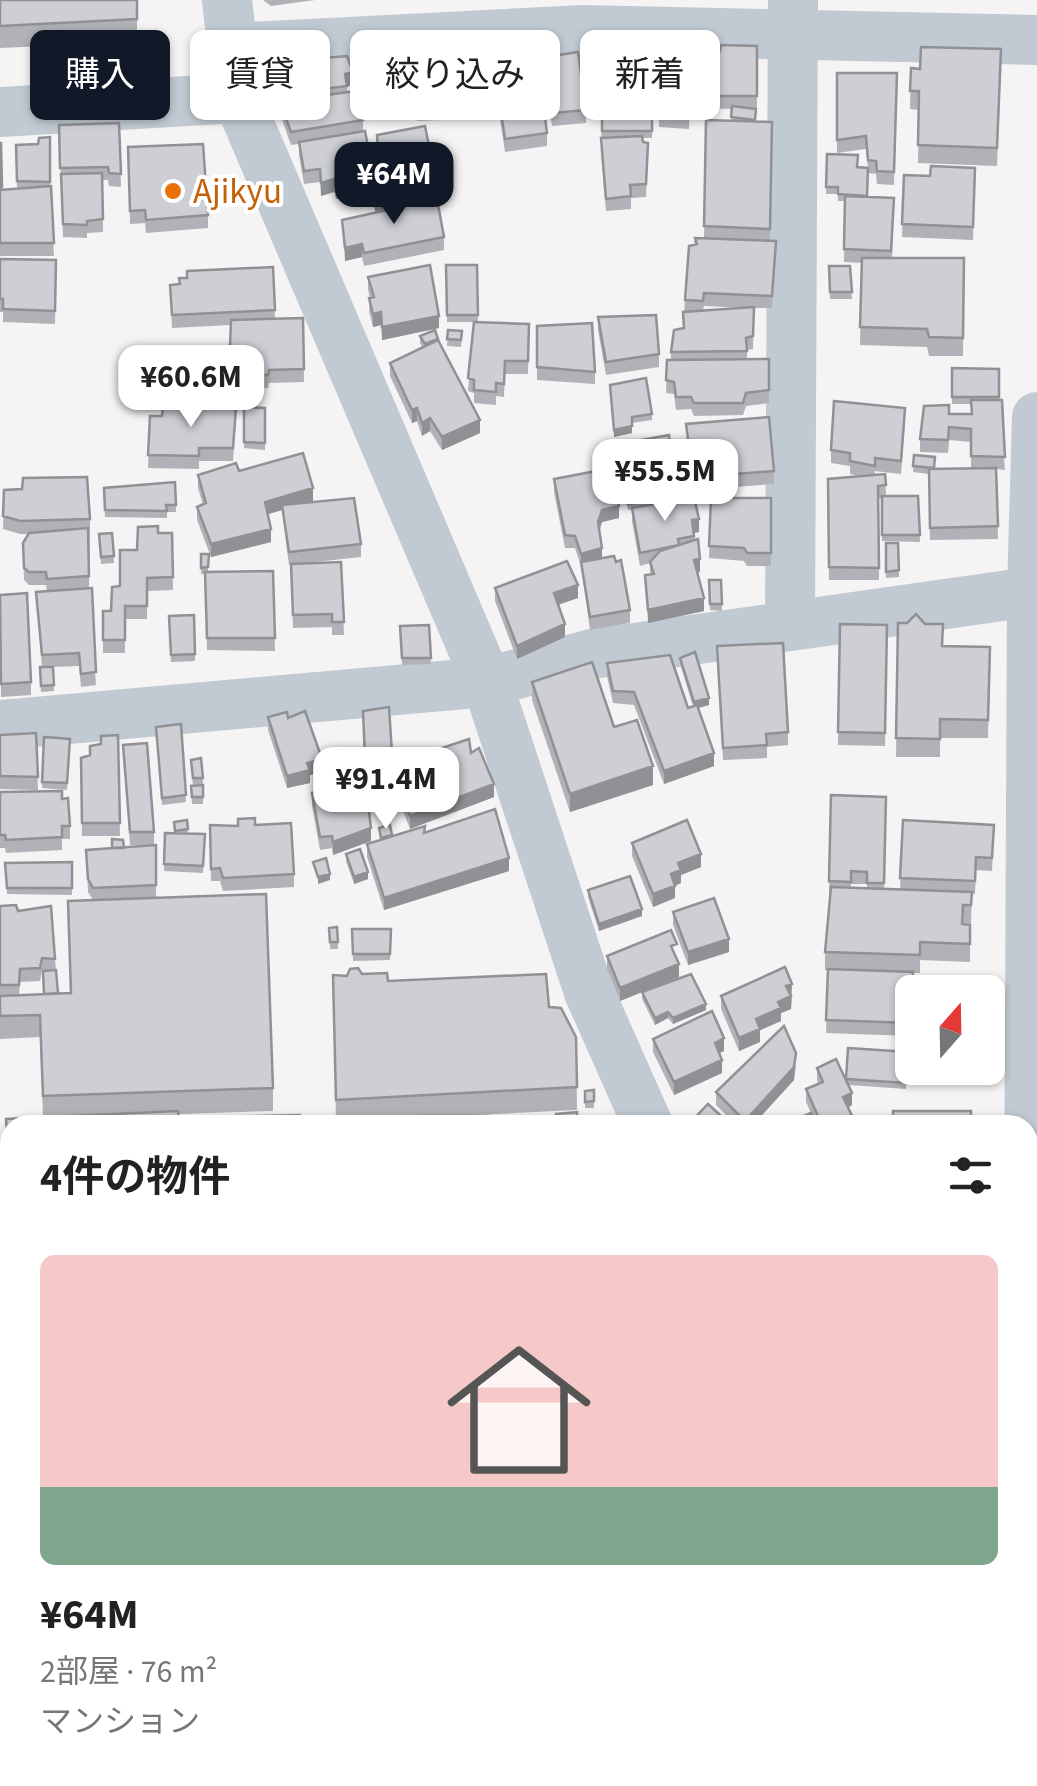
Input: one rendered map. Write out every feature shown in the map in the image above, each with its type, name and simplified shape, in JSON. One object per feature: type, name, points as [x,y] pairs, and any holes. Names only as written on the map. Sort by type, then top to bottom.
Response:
[{"type":"street","points":[[230,24],[583,15],[793,16],[1037,40]]},
{"type":"street","points":[[790,623],[793,16]]},
{"type":"street","points":[[0,112],[190,101]]},
{"type":"street","points":[[247,120],[487,682],[588,992],[634,1115]]},
{"type":"street","points":[[1030,1115],[1037,417]]},
{"type":"street","points":[[0,724],[487,682],[592,654],[1034,591]]},
{"type":"building","points":[[0,0],[137,0],[137,19],[0,26]]},
{"type":"building","points":[[721,45],[757,46],[757,96],[720,96]]},
{"type":"building","points":[[921,47],[1001,49],[997,148],[918,145],[919,91],[910,91],[911,68],[920,69]]},
{"type":"building","points":[[578,52],[580,111],[560,112],[560,55]]},
{"type":"building","points":[[347,56],[347,86],[330,88],[330,57]]},
{"type":"building","points":[[837,73],[897,73],[894,172],[877,171],[876,161],[868,160],[866,136],[837,140]]},
{"type":"building","points":[[350,92],[350,120],[363,120],[291,132],[287,120],[330,120],[330,95]]},
{"type":"building","points":[[732,106],[756,109],[755,120],[731,117]]},
{"type":"building","points":[[502,120],[545,120],[547,133],[505,139]]},
{"type":"building","points":[[602,120],[652,120],[652,131],[602,131]]},
{"type":"building","points":[[706,120],[772,122],[770,229],[704,226]]},
{"type":"building","points":[[119,123],[121,174],[109,173],[108,167],[60,168],[59,125]]},
{"type":"building","points":[[425,126],[433,166],[415,168],[414,163],[379,168],[377,135]]},
{"type":"building","points":[[365,131],[374,177],[336,186],[334,179],[321,183],[320,169],[304,171],[299,142]]},
{"type":"building","points":[[642,136],[643,142],[648,143],[646,184],[630,185],[631,196],[606,199],[601,138]]},
{"type":"building","points":[[50,137],[50,182],[17,181],[16,145],[38,144],[39,138]]},
{"type":"building","points":[[1,143],[2,187],[0,187]]},
{"type":"building","points":[[203,144],[208,215],[146,220],[145,210],[130,211],[128,147]]},
{"type":"building","points":[[827,154],[858,155],[857,167],[868,168],[867,196],[838,194],[838,187],[826,187]]},
{"type":"building","points":[[931,166],[975,168],[973,227],[902,224],[904,175],[930,176]]},
{"type":"building","points":[[102,173],[103,219],[87,221],[87,225],[63,224],[61,174]]},
{"type":"building","points":[[416,177],[418,183],[428,180],[432,193],[376,209],[372,190]]},
{"type":"building","points":[[51,186],[54,243],[0,243],[0,190]]},
{"type":"building","points":[[845,196],[894,198],[891,251],[844,249]]},
{"type":"building","points":[[437,199],[444,237],[364,253],[362,244],[345,248],[342,220]]},
{"type":"building","points":[[695,238],[776,241],[772,296],[704,293],[703,301],[685,300],[689,246],[697,244]]},
{"type":"building","points":[[862,258],[964,258],[963,338],[929,337],[927,329],[860,327]]},
{"type":"building","points":[[0,259],[56,260],[55,311],[3,309]]},
{"type":"building","points":[[430,265],[439,316],[382,327],[381,312],[373,314],[369,298],[374,297],[368,277]]},
{"type":"building","points":[[446,265],[477,265],[478,315],[447,315]]},
{"type":"building","points":[[829,266],[850,266],[852,292],[830,292]]},
{"type":"building","points":[[273,267],[275,310],[172,315],[170,285],[180,284],[179,278],[187,278],[187,271]]},
{"type":"building","points":[[754,307],[753,336],[746,338],[747,351],[671,352],[674,330],[684,328],[683,312]]},
{"type":"building","points":[[656,315],[659,354],[606,362],[598,317]]},
{"type":"building","points":[[303,318],[304,369],[269,370],[268,375],[229,374],[231,320]]},
{"type":"building","points":[[474,322],[529,324],[528,361],[505,361],[504,384],[496,383],[496,392],[474,390],[474,380],[468,378]]},
{"type":"building","points":[[592,323],[595,372],[537,367],[537,326]]},
{"type":"building","points":[[435,330],[438,339],[425,344],[420,336]]},
{"type":"building","points":[[448,330],[462,331],[461,340],[447,339]]},
{"type":"building","points":[[438,340],[480,420],[442,437],[430,418],[422,423],[417,408],[412,410],[390,363]]},
{"type":"building","points":[[769,359],[769,390],[746,393],[743,403],[694,403],[691,397],[676,397],[674,382],[666,380],[667,360]]},
{"type":"building","points":[[952,368],[999,369],[999,397],[952,397]]},
{"type":"building","points":[[646,378],[652,414],[632,417],[632,426],[614,430],[610,385]]},
{"type":"building","points":[[971,400],[1002,400],[1005,457],[971,456],[971,429],[949,427],[948,440],[920,439],[924,406],[949,405],[949,414],[972,414]]},
{"type":"building","points":[[834,401],[905,408],[901,461],[875,458],[875,466],[850,461],[850,453],[831,450]]},
{"type":"building","points":[[163,407],[236,407],[233,448],[199,448],[199,456],[148,455],[150,416],[162,416]]},
{"type":"building","points":[[244,407],[265,408],[265,443],[244,442]]},
{"type":"building","points":[[769,417],[774,471],[735,474],[731,464],[692,469],[686,424]]},
{"type":"building","points":[[669,435],[672,470],[621,476],[619,444]]},
{"type":"building","points":[[303,453],[313,488],[265,502],[271,529],[211,544],[197,507],[206,503],[198,475],[236,463],[239,471]]},
{"type":"building","points":[[914,455],[935,457],[934,468],[913,466]]},
{"type":"building","points":[[612,468],[619,506],[602,510],[598,522],[602,548],[581,554],[575,536],[565,535],[554,479]]},
{"type":"building","points":[[996,468],[998,526],[930,528],[929,469]]},
{"type":"building","points":[[885,474],[886,485],[878,486],[879,568],[829,567],[828,479]]},
{"type":"building","points":[[87,477],[90,519],[20,521],[3,516],[4,490],[22,489],[23,478]]},
{"type":"building","points":[[667,477],[670,497],[628,504],[625,482]]},
{"type":"building","points":[[175,482],[176,505],[166,505],[167,511],[105,510],[104,488]]},
{"type":"building","points":[[882,496],[918,496],[920,535],[882,535]]},
{"type":"building","points":[[694,497],[699,519],[692,520],[694,536],[678,539],[679,545],[640,553],[632,508]]},
{"type":"building","points":[[354,498],[361,544],[289,552],[282,505]]},
{"type":"building","points":[[711,498],[771,498],[771,553],[709,546]]},
{"type":"building","points":[[158,526],[158,533],[172,533],[173,577],[147,578],[147,606],[125,606],[125,640],[103,640],[103,611],[111,611],[112,587],[120,586],[120,550],[137,550],[138,527]]},
{"type":"building","points":[[88,528],[89,576],[47,579],[46,572],[29,572],[24,568],[23,543],[29,533]]},
{"type":"building","points":[[112,533],[114,556],[101,557],[99,534]]},
{"type":"building","points":[[698,539],[700,559],[694,560],[704,598],[648,610],[645,575],[654,574],[650,562],[660,551]]},
{"type":"building","points":[[886,543],[898,543],[899,570],[886,572]]},
{"type":"building","points":[[201,554],[209,554],[208,567],[201,568]]},
{"type":"building","points":[[614,556],[616,562],[621,560],[630,610],[590,617],[581,562]]},
{"type":"building","points":[[567,561],[578,585],[554,593],[565,624],[517,646],[495,588]]},
{"type":"building","points":[[341,562],[344,622],[332,622],[332,614],[293,615],[291,564]]},
{"type":"building","points":[[273,571],[275,638],[207,638],[205,572]]},
{"type":"building","points":[[709,580],[721,580],[722,604],[710,604]]},
{"type":"building","points":[[92,588],[96,672],[81,674],[79,653],[42,655],[36,592]]},
{"type":"building","points":[[27,593],[31,682],[1,684],[0,595]]},
{"type":"building","points":[[916,614],[925,624],[943,624],[942,646],[990,647],[988,720],[940,719],[940,739],[896,738],[898,623],[907,623]]},
{"type":"building","points":[[194,615],[195,654],[171,655],[169,616]]},
{"type":"building","points":[[840,624],[887,625],[885,733],[838,732]]},
{"type":"building","points":[[429,625],[431,658],[402,658],[400,626]]},
{"type":"building","points":[[783,643],[788,732],[766,734],[767,745],[723,748],[717,646]]},
{"type":"building","points":[[695,652],[709,698],[694,702],[680,658]]},
{"type":"building","points":[[670,655],[688,708],[697,705],[714,753],[664,771],[634,692],[613,691],[607,663]]},
{"type":"building","points":[[592,662],[614,727],[637,720],[653,766],[570,794],[532,682]]},
{"type":"building","points":[[40,667],[53,667],[54,685],[41,686]]},
{"type":"building","points":[[389,707],[392,753],[387,753],[387,768],[368,768],[363,711]]},
{"type":"building","points":[[305,711],[322,759],[307,763],[310,770],[287,776],[268,717],[287,712],[288,718]]},
{"type":"building","points":[[181,724],[186,795],[162,798],[156,727]]},
{"type":"building","points":[[36,733],[38,777],[0,776],[0,735]]},
{"type":"building","points":[[118,735],[120,823],[82,823],[81,758],[90,755],[90,746],[101,744],[101,736]]},
{"type":"building","points":[[44,737],[70,739],[67,783],[42,782]]},
{"type":"building","points":[[469,739],[471,753],[479,748],[494,784],[410,816],[402,795],[393,798],[386,783],[415,772],[409,759]]},
{"type":"building","points":[[147,743],[154,832],[130,832],[123,745]]},
{"type":"building","points":[[201,758],[203,778],[193,778],[191,760]]},
{"type":"building","points":[[357,781],[361,798],[367,796],[371,828],[333,842],[332,836],[320,837],[312,793]]},
{"type":"building","points":[[203,785],[203,797],[192,797],[191,786]]},
{"type":"building","points":[[62,791],[62,799],[68,798],[70,826],[62,826],[62,837],[6,840],[5,835],[0,835],[0,792]]},
{"type":"building","points":[[831,795],[886,797],[884,883],[867,883],[867,872],[851,871],[851,882],[829,881]]},
{"type":"building","points":[[495,809],[509,858],[384,898],[367,844],[425,826],[424,833]]},
{"type":"building","points":[[255,818],[255,825],[291,823],[294,874],[223,878],[220,868],[211,869],[210,825],[238,826],[238,819]]},
{"type":"building","points":[[187,820],[188,829],[175,831],[174,822]]},
{"type":"building","points":[[687,820],[701,854],[678,863],[681,870],[671,874],[675,886],[653,894],[632,843]]},
{"type":"building","points":[[903,820],[994,825],[992,858],[976,857],[975,881],[900,878]]},
{"type":"building","points":[[390,825],[392,835],[381,838],[379,828]]},
{"type":"building","points":[[165,833],[205,834],[203,866],[164,864]]},
{"type":"building","points":[[112,839],[123,840],[124,848],[112,848]]},
{"type":"building","points":[[156,845],[156,885],[93,888],[88,879],[86,850]]},
{"type":"building","points":[[360,849],[368,872],[354,877],[346,854]]},
{"type":"building","points":[[326,858],[330,874],[318,877],[313,862]]},
{"type":"building","points":[[72,862],[72,888],[7,888],[5,863]]},
{"type":"building","points":[[630,876],[642,909],[599,924],[588,890]]},
{"type":"building","points":[[831,887],[972,892],[971,905],[963,905],[962,924],[970,925],[970,944],[920,942],[920,955],[825,952]]},
{"type":"building","points":[[266,894],[273,1088],[43,1096],[40,1015],[0,1016],[0,996],[71,993],[68,901]]},
{"type":"building","points":[[714,898],[729,939],[688,952],[673,912]]},
{"type":"building","points":[[16,905],[18,911],[51,906],[55,959],[42,958],[40,968],[20,969],[19,985],[0,985],[0,906]]},
{"type":"building","points":[[337,927],[338,942],[330,942],[329,928]]},
{"type":"building","points":[[352,929],[391,929],[390,954],[353,954]]},
{"type":"building","points":[[671,930],[677,944],[671,946],[679,964],[620,988],[607,956]]},
{"type":"building","points":[[785,967],[792,984],[786,986],[791,996],[778,1002],[781,1008],[756,1019],[760,1029],[739,1038],[721,996]]},
{"type":"building","points":[[358,968],[362,974],[387,973],[388,981],[546,974],[549,1007],[561,1008],[576,1037],[577,1087],[336,1100],[333,975],[347,976],[350,969]]},
{"type":"building","points":[[828,969],[913,972],[895,975],[895,1022],[826,1020]]},
{"type":"building","points":[[56,970],[58,993],[44,994],[43,971]]},
{"type":"building","points":[[691,974],[706,1004],[673,1018],[668,1012],[655,1018],[642,992]]},
{"type":"building","points":[[712,1011],[724,1038],[715,1043],[722,1060],[674,1082],[653,1039]]},
{"type":"building","points":[[784,1026],[796,1053],[794,1067],[750,1115],[739,1115],[716,1092]]},
{"type":"building","points":[[848,1048],[895,1051],[895,1082],[846,1079]]},
{"type":"building","points":[[836,1059],[852,1093],[843,1097],[852,1115],[818,1115],[806,1089],[823,1082],[817,1068]]},
{"type":"building","points":[[594,1090],[594,1101],[585,1102],[585,1091]]},
{"type":"building","points":[[708,1104],[720,1115],[698,1115]]},
{"type":"building","points":[[178,1111],[178,1115],[92,1115]]},
{"type":"building","points":[[893,1111],[971,1111],[971,1115],[893,1115]]},
{"type":"place","name":"Ajikyu","points":[[173,191]]}]
